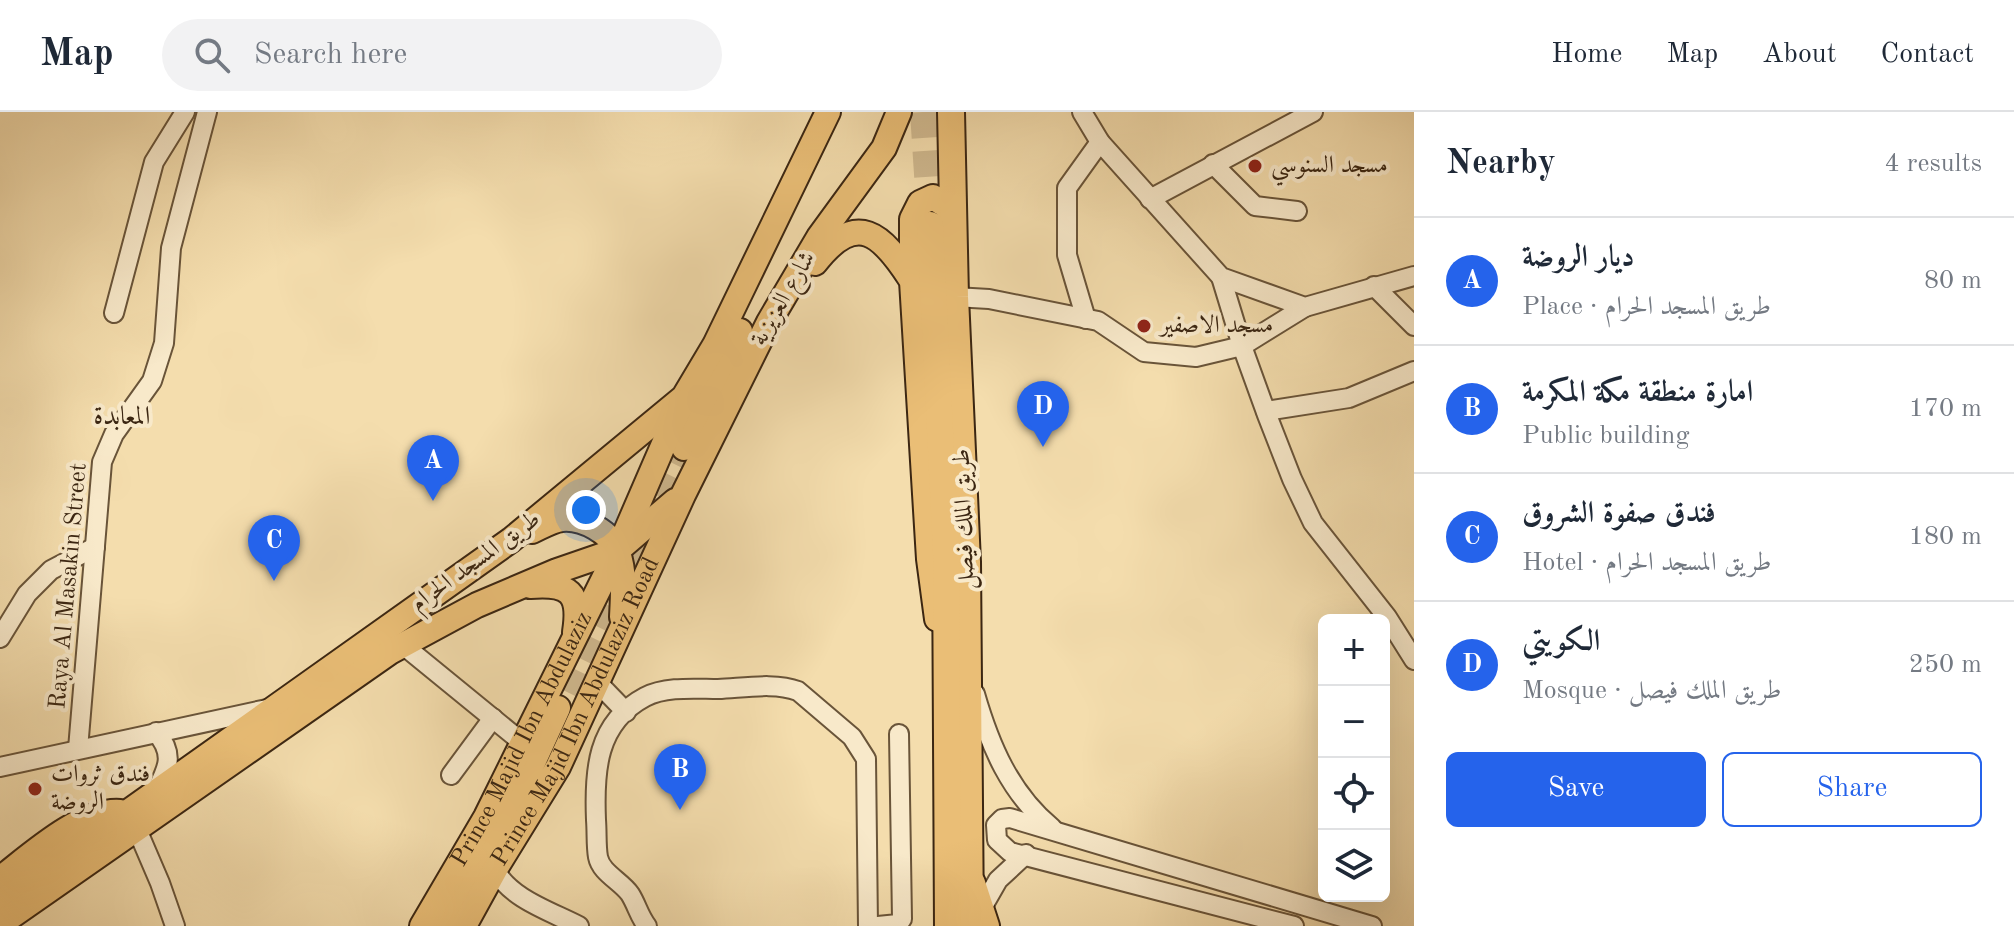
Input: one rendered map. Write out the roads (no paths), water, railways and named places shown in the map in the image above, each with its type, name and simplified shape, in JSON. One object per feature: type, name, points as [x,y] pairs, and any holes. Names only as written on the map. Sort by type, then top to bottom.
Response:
[{"type":"highway","name":"طريق الملك فيصل","points":[[951,112],[942,222],[946,553],[970,874],[980,920]]},
{"type":"highway","name":"طريق الملك فيصل","points":[[942,222],[955,297],[967,562],[957,680],[948,926]]},
{"type":"main road","name":"طريق المسجد الحرام","points":[[0,924],[131,820],[156,791],[511,540],[684,397],[715,345],[828,112]]},
{"type":"main road","points":[[684,448],[780,246],[835,112]]},
{"type":"main road","name":"شارع العزيزية","points":[[683,495],[769,322],[819,237],[884,148],[899,112]]},
{"type":"main road","points":[[942,222],[945,205],[933,197],[920,203],[912,219],[912,281],[929,559],[957,680]]},
{"type":"main road","points":[[769,322],[822,254],[841,237],[860,231],[875,235],[894,253],[912,281]]},
{"type":"main road","name":"Prince Majid Ibn Abdulaziz","points":[[422,926],[486,817],[523,743],[618,550],[684,397]]},
{"type":"main road","name":"طريق المسجد الحرام","points":[[0,903],[403,645],[477,605],[618,550],[683,495]]},
{"type":"main road","name":"Prince Majid Ibn Abdulaziz Road","points":[[464,926],[558,767],[683,495]]},
{"type":"main road","points":[[511,540],[559,519],[580,519],[599,530],[618,550],[624,591],[621,628]]},
{"type":"main road","points":[[520,587],[551,585],[569,592],[578,608],[574,640]]},
{"type":"main road","points":[[561,665],[593,690]]},
{"type":"main road","name":"Prince Majid Ibn Abdulaziz","points":[[440,926],[505,824],[565,691]]},
{"type":"main road","points":[[0,879],[60,834],[110,812],[131,820]]},
{"type":"street","points":[[114,313],[154,162],[185,112]]},
{"type":"street","name":"Raya Al Masakin Street","points":[[78,749],[102,462],[114,434],[152,381],[164,343],[171,248],[207,112]]},
{"type":"street","points":[[1082,112],[1100,142],[1221,277],[1266,411],[1313,523],[1387,617],[1414,660]]},
{"type":"street","points":[[1150,199],[1313,112]]},
{"type":"street","points":[[1086,319],[1067,255],[1067,188],[1100,142]]},
{"type":"street","points":[[1213,164],[1255,206],[1297,211]]},
{"type":"street","points":[[955,297],[989,299],[1098,321],[1144,352],[1196,357],[1242,346],[1305,307],[1414,276]]},
{"type":"street","points":[[1221,277],[1305,307]]},
{"type":"street","points":[[1374,286],[1414,326]]},
{"type":"street","points":[[1266,411],[1349,398],[1414,371]]},
{"type":"street","points":[[0,638],[27,594],[51,570],[95,547]]},
{"type":"street","points":[[403,645],[523,743]]},
{"type":"street","points":[[957,680],[1016,790],[1036,815],[1061,835]]},
{"type":"street","points":[[647,926],[629,894],[598,857],[596,772],[602,746],[620,718],[644,698],[669,691],[791,688],[852,737],[866,759],[868,926]]},
{"type":"street","points":[[593,690],[620,718]]},
{"type":"street","points":[[0,767],[270,709]]},
{"type":"street","points":[[451,775],[493,718]]},
{"type":"street","points":[[156,732],[165,743],[168,758],[165,774],[156,791]]},
{"type":"street","points":[[878,926],[898,924],[902,919],[899,734]]},
{"type":"street","points":[[868,772],[899,772]]},
{"type":"street","points":[[1294,926],[1010,852],[997,840],[996,825],[1002,819],[1010,818],[1333,921],[1372,926]]},
{"type":"street","points":[[131,820],[160,883],[175,926]]},
{"type":"street","points":[[980,920],[998,880],[1026,854]]},
{"type":"street","points":[[495,870],[501,881],[515,893],[579,926]]},
{"type":"street","points":[[480,896],[501,891],[515,893]]},
{"type":"tunnel","points":[[923,112],[930,220]]},
{"type":"tunnel","points":[[565,691],[684,448]]},
{"type":"place","name":"مسجد السنوسي","points":[[1255,166]]},
{"type":"place","name":"مسجد الاصفير","points":[[1144,326]]},
{"type":"place","name":"الكويتي","points":[[1043,447]]},
{"type":"place","name":"ديار الروضة","points":[[433,501]]},
{"type":"place","name":"فندق صفوة الشروق","points":[[274,581]]},
{"type":"place","name":"فندق ثروات الروضة","points":[[35,789]]},
{"type":"place","name":"امارة منطقة مكة المكرمة","points":[[680,810]]},
{"type":"district","name":"المعابدة","points":[[122,417]]}]
